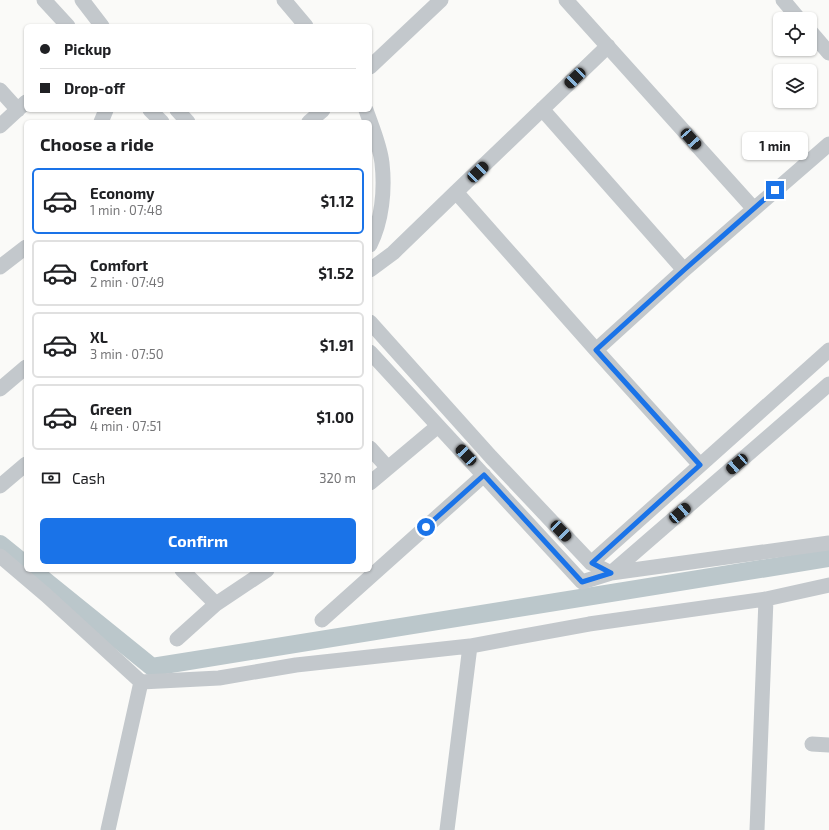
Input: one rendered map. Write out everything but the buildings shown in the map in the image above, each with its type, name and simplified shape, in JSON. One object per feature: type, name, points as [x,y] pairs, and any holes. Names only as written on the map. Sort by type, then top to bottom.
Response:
[{"type":"street","points":[[44,0],[66,24]]},
{"type":"street","points":[[284,0],[304,24]]},
{"type":"street","points":[[372,66],[440,0]]},
{"type":"street","points":[[566,0],[754,209]]},
{"type":"street","points":[[783,0],[793,12]]},
{"type":"street","points":[[84,1],[101,24]]},
{"type":"street","points":[[817,40],[829,53]]},
{"type":"street","points":[[372,269],[393,254],[608,46]]},
{"type":"street","points":[[0,90],[22,106],[0,126]]},
{"type":"street","points":[[542,109],[684,270]]},
{"type":"street","points":[[152,112],[160,120]]},
{"type":"street","points":[[178,112],[186,120]]},
{"type":"street","points":[[311,120],[321,112]]},
{"type":"street","points":[[372,127],[382,163],[383,200],[375,236],[372,241]]},
{"type":"street","points":[[596,350],[684,270],[829,144]]},
{"type":"street","points":[[456,192],[700,465]]},
{"type":"street","points":[[0,267],[24,249]]},
{"type":"street","points":[[372,324],[491,457],[592,563],[611,573]]},
{"type":"street","points":[[592,563],[829,350]]},
{"type":"street","points":[[372,354],[582,582],[611,573],[829,543]]},
{"type":"street","points":[[0,389],[24,369]]},
{"type":"street","points":[[611,573],[829,384]]},
{"type":"street","points":[[372,481],[438,426]]},
{"type":"street","points":[[372,450],[388,468]]},
{"type":"street","points":[[0,486],[24,466]]},
{"type":"street","points":[[322,620],[484,475]]},
{"type":"street","points":[[0,556],[46,595],[141,682],[219,678],[296,665],[470,646],[589,624],[766,599],[829,585]]},
{"type":"street","points":[[184,572],[216,604]]},
{"type":"street","points":[[177,639],[216,604],[264,572]]},
{"type":"street","points":[[757,830],[766,599]]},
{"type":"street","points":[[447,830],[470,646]]},
{"type":"street","points":[[108,830],[141,682]]},
{"type":"street","points":[[812,744],[829,745]]},
{"type":"waterway","points":[[0,544],[24,563]]},
{"type":"waterway","points":[[34,572],[152,667],[829,558]]},
{"type":"route","points":[[426,527],[484,475],[582,582],[611,573],[592,563],[700,465],[596,350],[775,190]]}]
